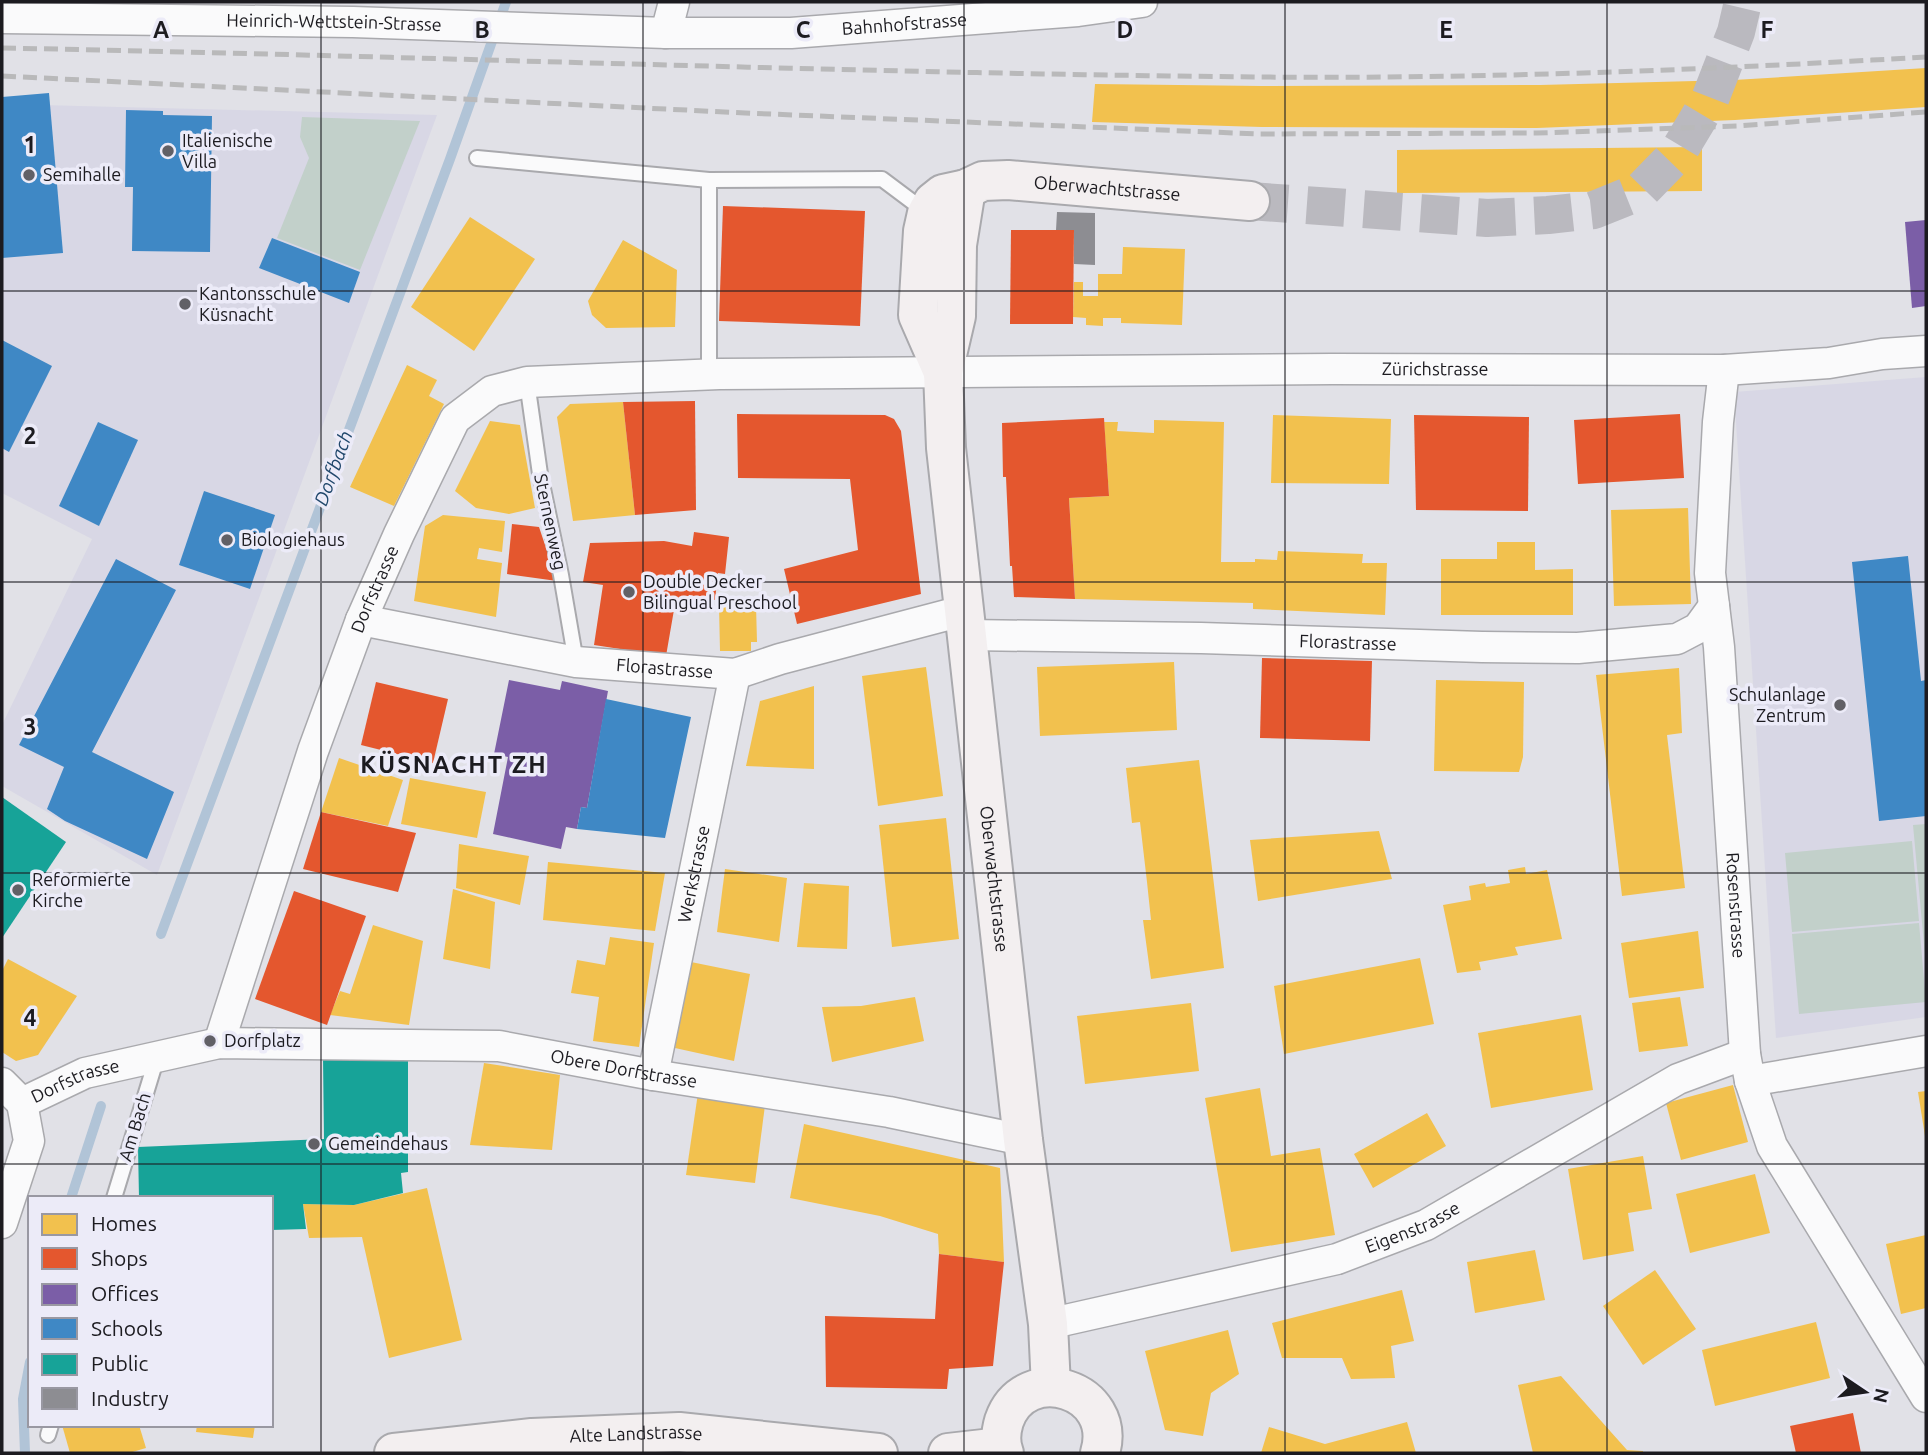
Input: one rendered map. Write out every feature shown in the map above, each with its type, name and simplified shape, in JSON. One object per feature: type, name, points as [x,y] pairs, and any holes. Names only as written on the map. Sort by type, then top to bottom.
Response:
[{"type":"main road","name":"Oberwachtstrasse","points":[[943,372],[918,315],[923,231],[927,213],[933,202],[943,194],[967,189],[983,181],[1008,180],[1250,201]]},
{"type":"main road","name":"Oberwachtstrasse","points":[[967,189],[957,245],[956,316],[943,372],[946,448],[1023,1140],[1048,1325],[1051,1387]]},
{"type":"main road","points":[[948,1453],[1002,1450],[1001,1430],[1007,1413],[1018,1399],[1034,1390],[1051,1387],[1069,1389],[1085,1399],[1097,1413],[1103,1431],[1100,1453]]},
{"type":"main road","name":"Alte Landstrasse","points":[[394,1453],[536,1445],[679,1432],[878,1453]]},
{"type":"street","points":[[666,33],[674,2]]},
{"type":"street","name":"Bahnhofstrasse","points":[[666,33],[791,33],[1078,11],[1142,2]]},
{"type":"street","name":"Heinrich-Wettstein-Strasse","points":[[2,18],[354,12],[454,26],[666,33]]},
{"type":"street","name":"Zürichstrasse","points":[[943,372],[1490,368],[1724,370],[1829,363],[1882,354],[1926,351]]},
{"type":"street","name":"Rosenstrasse","points":[[1724,370],[1718,422],[1710,573],[1719,647],[1748,1067],[1772,1146],[1926,1397]]},
{"type":"street","name":"Dorfstrasse","points":[[12,1093],[85,1073],[219,1043],[313,751],[361,620],[455,419],[492,391],[527,382],[709,374],[943,372]]},
{"type":"street","name":"Florastrasse","points":[[361,620],[576,662],[735,674],[780,659],[967,623],[1201,638],[1578,648],[1677,639],[1698,628],[1714,606]]},
{"type":"street","name":"Werkstrasse","points":[[653,1075],[735,674]]},
{"type":"street","name":"Obere Dorfstrasse","points":[[219,1043],[499,1046],[653,1075],[889,1112],[1023,1140]]},
{"type":"street","name":"Eigenstrasse","points":[[1048,1325],[1337,1259],[1426,1225],[1678,1079],[1748,1067],[1926,1051]]},
{"type":"street","points":[[2,1223],[29,1141],[12,1093]]},
{"type":"lane","points":[[477,158],[709,180],[882,179],[927,213]]},
{"type":"lane","points":[[709,180],[709,374]]},
{"type":"lane","name":"Sternenweg","points":[[527,382],[540,474],[576,662]]},
{"type":"lane","name":"Am Bach","points":[[115,1196],[157,1057]]},
{"type":"shaded area","name":"Kantonsschule Küsnacht","points":[[2,104],[437,115],[157,875],[2,786],[2,725],[92,539],[2,493]]},
{"type":"shaded area","points":[[302,117],[420,121],[360,270],[277,238],[309,158],[300,137]]},
{"type":"shaded area","name":"Schulanlage Zentrum","points":[[1926,377],[1926,1017],[1776,1038],[1734,392]]},
{"type":"shaded area","points":[[1926,824],[1926,966],[1913,825]]},
{"type":"shaded area","points":[[1912,841],[1919,921],[1792,932],[1785,853]]},
{"type":"shaded area","points":[[1919,923],[1926,1002],[1799,1014],[1792,934]]},
{"type":"building: Homes","points":[[1926,68],[1926,107],[1735,120],[1537,128],[1262,127],[1092,122],[1095,84],[1540,85],[1734,80]]},
{"type":"building: Homes","points":[[1702,147],[1702,191],[1397,193],[1397,150]]},
{"type":"building: Homes","points":[[470,217],[535,259],[474,351],[411,307]]},
{"type":"building: Homes","points":[[623,240],[677,270],[675,327],[606,328],[592,315],[588,301]]},
{"type":"building: Homes","points":[[1123,247],[1185,249],[1182,325],[1121,323],[1121,318],[1103,318],[1103,326],[1086,325],[1086,318],[1073,317],[1074,282],[1083,282],[1083,296],[1098,296],[1098,274],[1122,274]]},
{"type":"building: Homes","points":[[407,365],[437,380],[429,396],[444,404],[394,506],[350,487]]},
{"type":"building: Homes","points":[[623,402],[635,515],[573,521],[557,417],[570,404]]},
{"type":"building: Homes","points":[[1273,415],[1391,419],[1389,484],[1271,483]]},
{"type":"building: Homes","points":[[1154,420],[1224,422],[1221,562],[1277,560],[1278,551],[1363,554],[1362,563],[1387,563],[1385,615],[1253,609],[1253,603],[1075,599],[1069,498],[1109,496],[1104,422],[1118,422],[1117,431],[1154,433]]},
{"type":"building: Homes","points":[[490,421],[520,425],[535,508],[509,514],[476,508],[455,491]]},
{"type":"building: Homes","points":[[1688,508],[1691,604],[1614,606],[1611,510]]},
{"type":"building: Homes","points":[[443,515],[505,521],[502,552],[479,548],[477,559],[502,563],[496,617],[414,601],[425,526]]},
{"type":"building: Homes","points":[[1497,542],[1535,542],[1535,570],[1573,569],[1573,615],[1441,615],[1441,559],[1497,559]]},
{"type":"building: Homes","points":[[756,605],[757,642],[751,642],[751,651],[720,651],[719,606]]},
{"type":"building: Homes","points":[[1174,662],[1177,730],[1040,736],[1037,667]]},
{"type":"building: Homes","points":[[926,667],[943,796],[878,806],[862,676]]},
{"type":"building: Homes","points":[[1679,668],[1682,733],[1667,735],[1685,888],[1622,896],[1596,675]]},
{"type":"building: Homes","points":[[1436,680],[1524,682],[1523,757],[1519,772],[1434,771]]},
{"type":"building: Homes","points":[[814,686],[814,769],[746,766],[760,701]]},
{"type":"building: Homes","points":[[339,758],[403,780],[388,826],[321,812]]},
{"type":"building: Homes","points":[[1199,760],[1224,968],[1151,979],[1143,920],[1151,920],[1140,822],[1132,823],[1126,768]]},
{"type":"building: Homes","points":[[410,778],[486,792],[477,838],[401,824]]},
{"type":"building: Homes","points":[[946,818],[959,939],[892,947],[879,825]]},
{"type":"building: Homes","points":[[1379,831],[1392,879],[1258,901],[1250,840]]},
{"type":"building: Homes","points":[[459,844],[529,856],[520,905],[456,888]]},
{"type":"building: Homes","points":[[548,862],[665,873],[655,931],[543,920]]},
{"type":"building: Homes","points":[[1525,867],[1526,874],[1547,870],[1562,939],[1515,947],[1518,955],[1479,962],[1481,970],[1457,973],[1443,905],[1471,900],[1469,886],[1485,883],[1486,887],[1510,883],[1508,870]]},
{"type":"building: Homes","points":[[725,869],[787,878],[779,942],[717,932]]},
{"type":"building: Homes","points":[[804,883],[849,886],[847,949],[797,947]]},
{"type":"building: Homes","points":[[453,889],[495,902],[490,969],[443,959]]},
{"type":"building: Homes","points":[[373,925],[423,941],[409,1025],[330,1015],[340,991],[350,994]]},
{"type":"building: Homes","points":[[1698,931],[1704,988],[1629,998],[1621,943]]},
{"type":"building: Homes","points":[[610,937],[654,943],[639,1047],[593,1041],[599,997],[571,993],[577,960],[605,965]]},
{"type":"building: Homes","points":[[1420,958],[1434,1024],[1284,1054],[1274,986]]},
{"type":"building: Homes","points":[[8,959],[77,996],[38,1055],[16,1061],[2,1052],[2,971]]},
{"type":"building: Homes","points":[[691,962],[750,974],[734,1061],[675,1048]]},
{"type":"building: Homes","points":[[915,997],[924,1041],[832,1062],[822,1007],[861,1006]]},
{"type":"building: Homes","points":[[1680,997],[1688,1046],[1639,1052],[1632,1003]]},
{"type":"building: Homes","points":[[1191,1003],[1199,1071],[1085,1084],[1077,1016]]},
{"type":"building: Homes","points":[[1581,1015],[1593,1090],[1491,1108],[1478,1033]]},
{"type":"building: Homes","points":[[484,1063],[560,1075],[552,1150],[470,1145]]},
{"type":"building: Homes","points":[[1733,1085],[1748,1142],[1681,1160],[1666,1103]]},
{"type":"building: Homes","points":[[1260,1088],[1271,1156],[1320,1148],[1335,1235],[1231,1252],[1205,1098]]},
{"type":"building: Homes","points":[[1926,1091],[1926,1136],[1925,1136],[1918,1092]]},
{"type":"building: Homes","points":[[698,1093],[765,1105],[755,1183],[686,1175]]},
{"type":"building: Homes","points":[[1427,1113],[1446,1146],[1373,1188],[1354,1154]]},
{"type":"building: Homes","points":[[804,1124],[1000,1168],[1004,1262],[939,1254],[938,1234],[880,1216],[790,1198]]},
{"type":"building: Homes","points":[[1643,1156],[1652,1209],[1628,1213],[1634,1251],[1583,1260],[1568,1169]]},
{"type":"building: Homes","points":[[1755,1174],[1770,1233],[1690,1253],[1676,1194]]},
{"type":"building: Homes","points":[[427,1188],[462,1340],[389,1358],[362,1237],[309,1238],[303,1204],[354,1205]]},
{"type":"building: Homes","points":[[1926,1235],[1926,1308],[1901,1314],[1886,1244]]},
{"type":"building: Homes","points":[[1535,1250],[1545,1300],[1475,1313],[1467,1262]]},
{"type":"building: Homes","points":[[1655,1270],[1696,1329],[1643,1365],[1603,1306]]},
{"type":"building: Homes","points":[[1402,1290],[1414,1341],[1391,1346],[1395,1378],[1351,1379],[1342,1358],[1282,1358],[1272,1323]]},
{"type":"building: Homes","points":[[1816,1322],[1830,1378],[1715,1406],[1702,1350]]},
{"type":"building: Homes","points":[[1228,1330],[1239,1374],[1211,1393],[1203,1436],[1165,1430],[1145,1351]]},
{"type":"building: Homes","points":[[1561,1376],[1627,1450],[1643,1453],[1533,1453],[1518,1385]]},
{"type":"building: Homes","points":[[1407,1422],[1416,1453],[1261,1453],[1269,1427],[1325,1444]]},
{"type":"building: Homes","points":[[63,1427],[140,1427],[146,1448],[129,1453],[70,1453]]},
{"type":"building: Homes","points":[[197,1427],[255,1427],[253,1438],[196,1432]]},
{"type":"building: Shops","points":[[723,206],[865,211],[860,326],[719,321]]},
{"type":"building: Shops","points":[[1011,230],[1074,230],[1073,324],[1010,324]]},
{"type":"building: Shops","points":[[695,401],[696,510],[635,515],[623,402]]},
{"type":"building: Shops","points":[[737,414],[885,415],[894,419],[901,431],[921,594],[797,624],[784,569],[858,550],[850,479],[738,478]]},
{"type":"building: Shops","points":[[1680,414],[1684,478],[1578,484],[1574,420]]},
{"type":"building: Shops","points":[[1414,415],[1529,417],[1528,511],[1416,510]]},
{"type":"building: Shops","points":[[1104,418],[1109,496],[1069,498],[1075,599],[1014,597],[1006,477],[1003,477],[1002,423]]},
{"type":"building: Shops","points":[[512,524],[539,527],[557,581],[507,574]]},
{"type":"building: Shops","points":[[694,532],[729,537],[725,574],[718,573],[715,600],[689,595],[687,606],[675,604],[666,656],[594,645],[603,585],[583,582],[590,543],[664,541],[692,546]]},
{"type":"building: Shops","points":[[1262,658],[1372,661],[1370,741],[1260,738]]},
{"type":"building: Shops","points":[[376,682],[448,699],[433,763],[361,745]]},
{"type":"building: Shops","points":[[321,812],[416,833],[398,892],[303,869]]},
{"type":"building: Shops","points":[[294,891],[366,916],[327,1025],[255,999]]},
{"type":"building: Shops","points":[[939,1254],[1004,1262],[993,1366],[949,1369],[947,1389],[826,1387],[825,1316],[935,1319]]},
{"type":"building: Shops","points":[[1853,1413],[1861,1453],[1796,1453],[1790,1426]]},
{"type":"building: Offices","points":[[1926,220],[1926,306],[1912,308],[1905,222]]},
{"type":"building: Offices","points":[[509,680],[560,690],[562,681],[608,691],[587,808],[581,807],[577,829],[566,827],[561,849],[493,834],[508,757],[494,754]]},
{"type":"building: Schools","name":"Semihalle","points":[[49,93],[63,253],[2,258],[2,97]]},
{"type":"building: Schools","name":"Italienische Villa","points":[[126,110],[163,111],[163,115],[212,116],[210,252],[132,251],[133,187],[125,187]]},
{"type":"building: Schools","points":[[272,238],[360,272],[349,303],[259,268]]},
{"type":"building: Schools","points":[[2,340],[52,366],[9,452],[2,448]]},
{"type":"building: Schools","points":[[98,422],[138,440],[99,526],[59,506]]},
{"type":"building: Schools","name":"Biologiehaus","points":[[204,491],[275,515],[250,589],[179,565]]},
{"type":"building: Schools","points":[[1908,556],[1921,681],[1926,680],[1926,816],[1879,821],[1852,562]]},
{"type":"building: Schools","points":[[116,559],[176,590],[92,752],[174,792],[147,859],[65,821],[47,809],[64,767],[19,745]]},
{"type":"building: Schools","points":[[606,699],[691,717],[665,838],[577,829],[581,807],[587,808]]},
{"type":"building: Public","name":"Reformierte Kirche","points":[[2,797],[66,842],[2,938]]},
{"type":"building: Public","name":"Gemeindehaus","points":[[323,1057],[408,1058],[408,1172],[401,1173],[403,1193],[354,1205],[303,1204],[306,1229],[273,1230],[273,1196],[139,1196],[138,1147],[324,1139]]},
{"type":"building: Industry","points":[[1057,212],[1095,213],[1095,265],[1074,264],[1074,230],[1056,230]]},
{"type":"waterway","name":"Dorfbach","points":[[161,934],[506,2]]},
{"type":"waterway","name":"Dorfbach","points":[[72,1196],[101,1106]]},
{"type":"waterway","name":"Dorfbach","points":[[25,1453],[23,1399],[28,1373]]},
{"type":"tunnel","points":[[1250,201],[1487,218],[1594,210],[1641,191],[1677,154],[1710,99],[1736,32],[1743,2]]},
{"type":"railway","points":[[2,48],[945,72],[1259,77],[1593,73],[1926,57]]},
{"type":"railway","points":[[2,76],[745,113],[1259,134],[1537,133],[1737,126],[1926,112]]},
{"type":"place","name":"Italienische Villa","points":[[168,151]]},
{"type":"place","name":"Semihalle","points":[[29,175]]},
{"type":"place","name":"Kantonsschule Küsnacht","points":[[185,304]]},
{"type":"place","name":"Biologiehaus","points":[[227,540]]},
{"type":"place","name":"Double Decker Bilingual Preschool","points":[[629,592]]},
{"type":"place","name":"Schulanlage Zentrum","points":[[1840,705]]},
{"type":"place","name":"Reformierte Kirche","points":[[18,890]]},
{"type":"place","name":"Dorfplatz","points":[[210,1041]]},
{"type":"place","name":"Gemeindehaus","points":[[314,1144]]},
{"type":"district","name":"KÜSNACHT ZH","points":[[454,765]]}]
